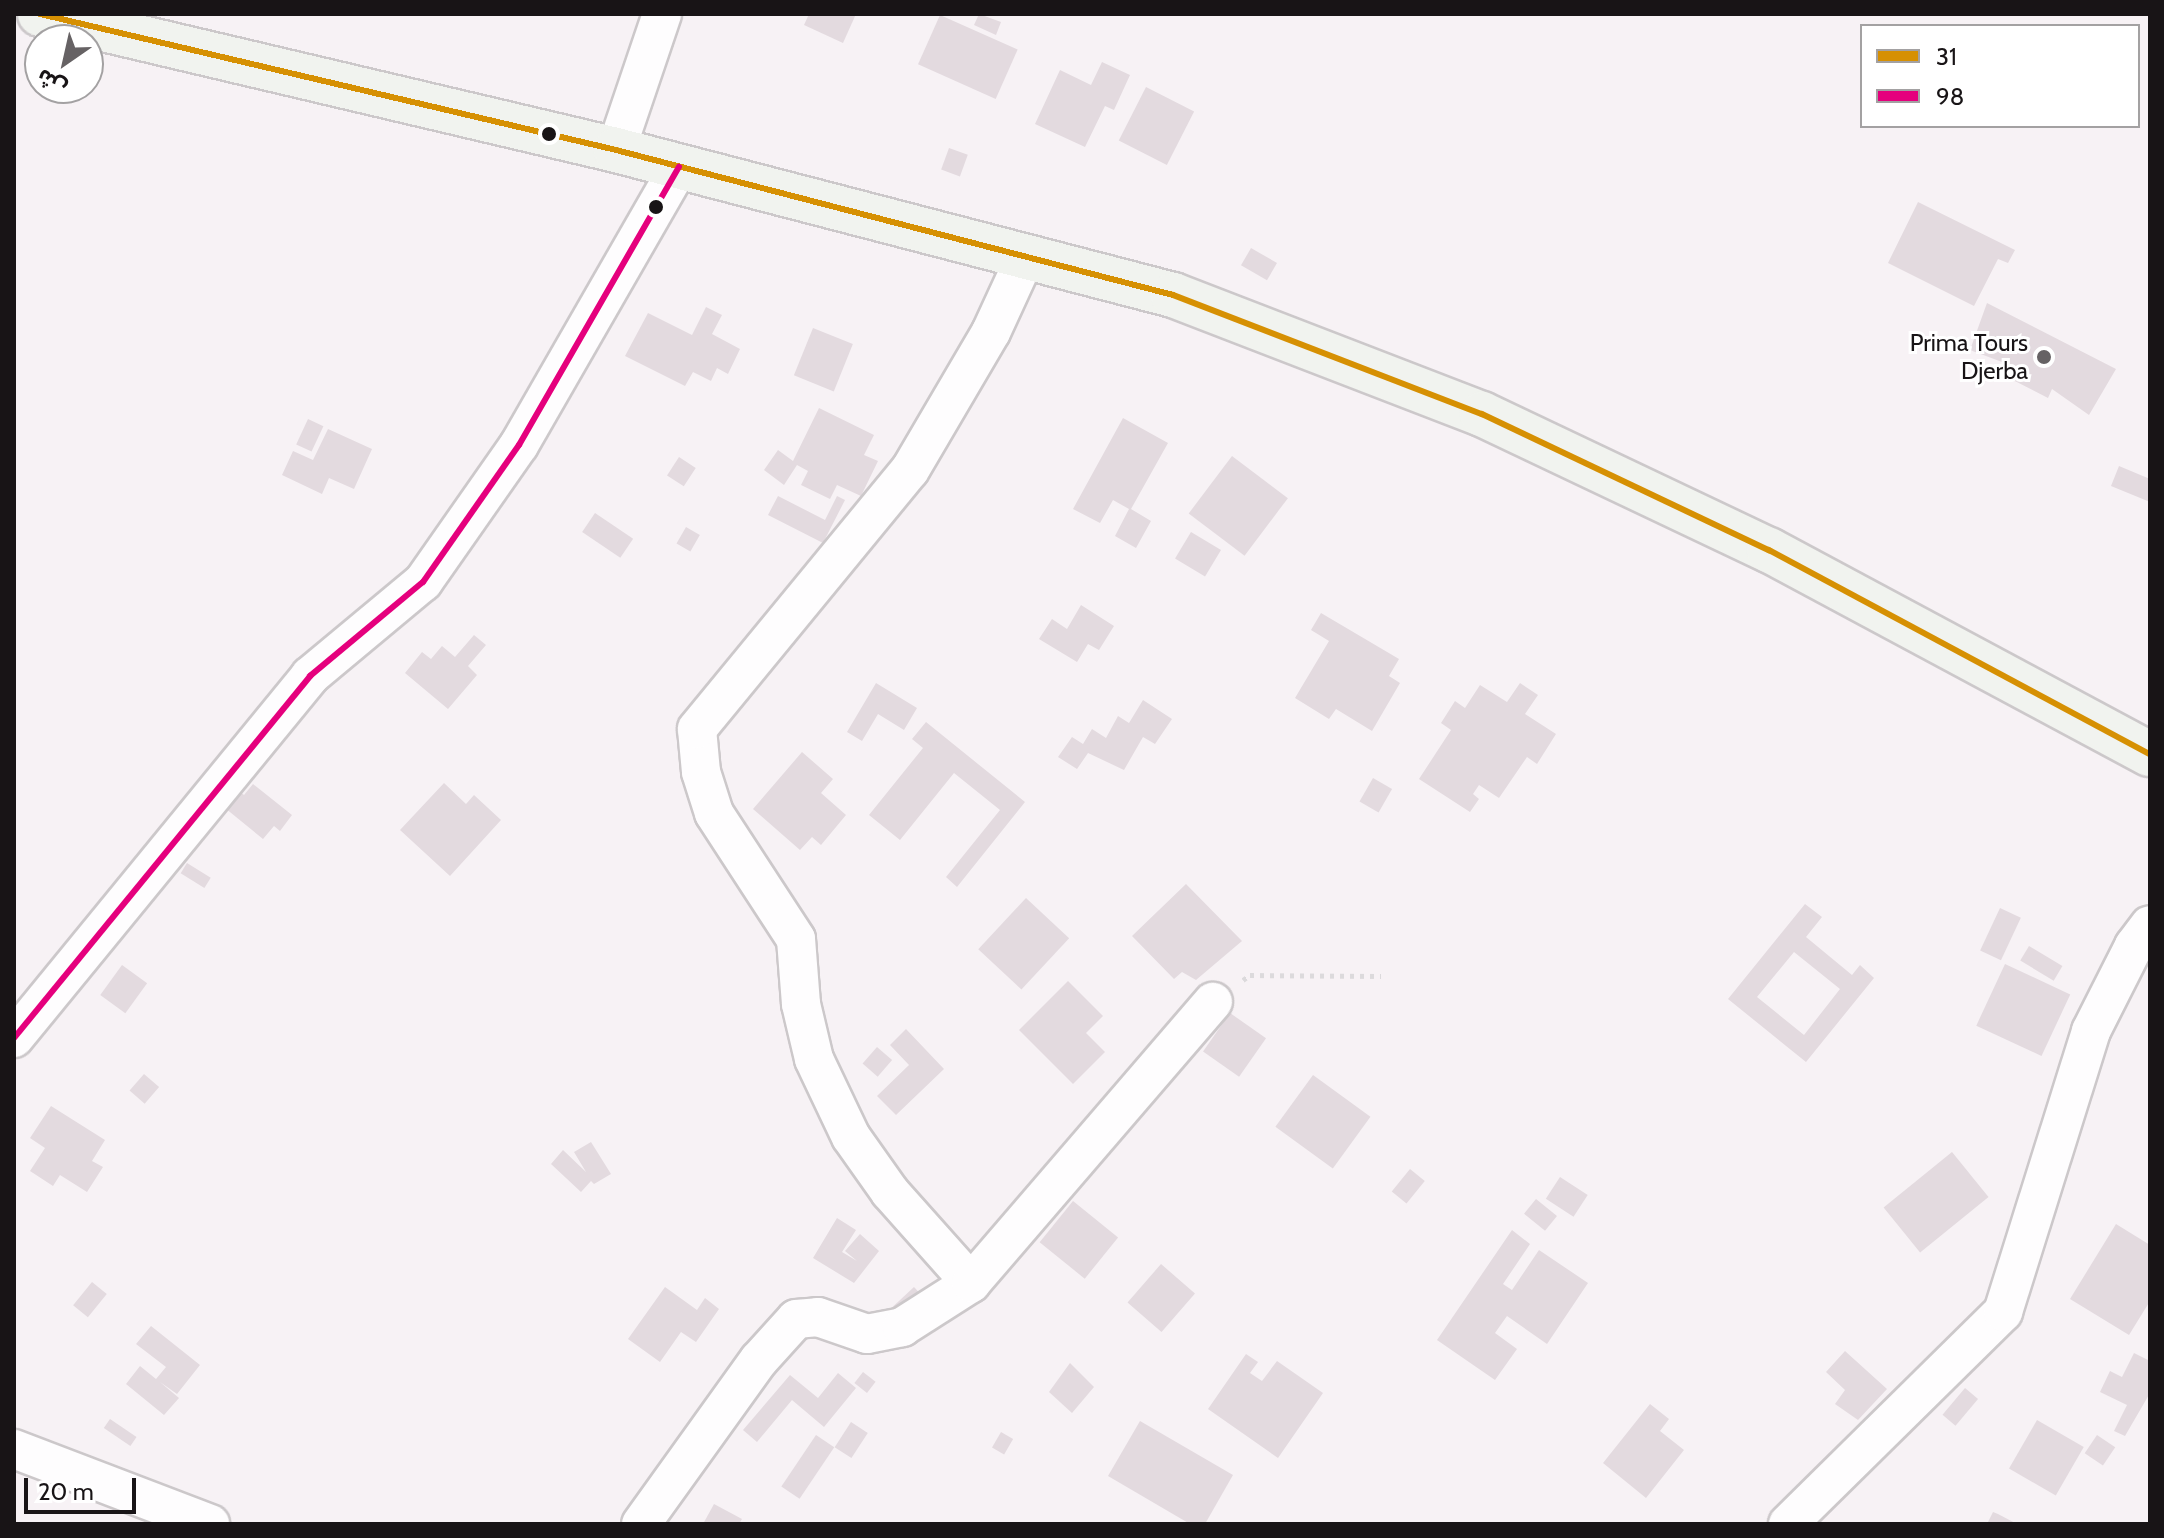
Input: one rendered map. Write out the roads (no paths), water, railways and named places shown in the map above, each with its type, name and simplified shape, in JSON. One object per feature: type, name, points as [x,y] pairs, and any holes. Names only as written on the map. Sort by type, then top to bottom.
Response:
[{"type":"main road","points":[[40,14],[616,150],[1173,295],[1482,414],[1769,550],[2150,754]]},
{"type":"street","points":[[616,150],[662,14]]},
{"type":"street","points":[[14,1038],[310,676],[423,582],[512,457],[679,167]]},
{"type":"street","points":[[971,1283],[890,1192],[851,1137],[814,1059],[801,1004],[796,939],[714,813],[701,772],[697,729],[910,470],[991,332],[1025,258]]},
{"type":"street","points":[[1788,1524],[2003,1312],[2091,1031],[2127,958],[2150,925]]},
{"type":"street","points":[[641,1524],[759,1360],[796,1319],[818,1317],[867,1334],[902,1327],[971,1283],[1213,1002]]},
{"type":"street","points":[[14,1449],[210,1524]]},
{"type":"place","name":"Prima Tours Djerba","points":[[2044,357]]}]
